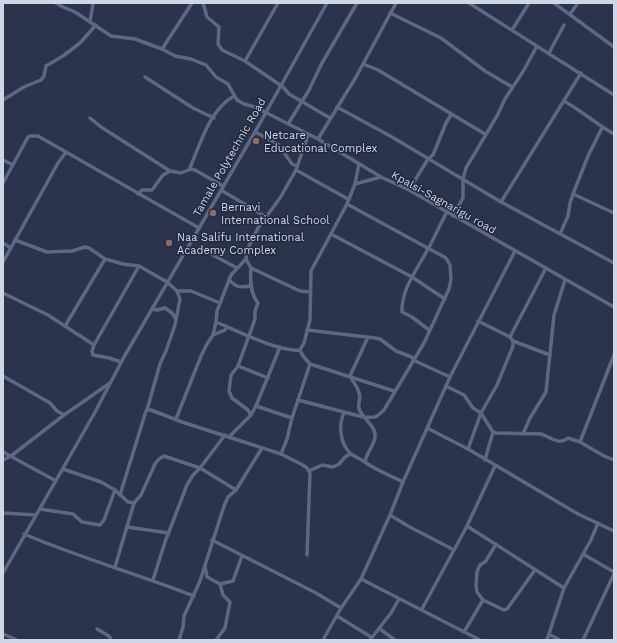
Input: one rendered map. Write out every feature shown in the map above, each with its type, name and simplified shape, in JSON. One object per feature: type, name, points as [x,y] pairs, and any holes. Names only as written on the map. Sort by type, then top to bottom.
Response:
[{"type":"street","points":[[56,3],[75,12],[111,36],[135,39],[162,49],[175,56],[191,58],[206,65],[216,77],[228,84],[234,96],[222,104],[210,124],[189,170]]},
{"type":"street","points":[[90,22],[93,3]]},
{"type":"street","points":[[162,49],[192,3]]},
{"type":"street","points":[[203,3],[207,17],[219,27],[218,44],[222,50],[245,61],[280,85],[289,94],[330,118]]},
{"type":"street","points":[[245,61],[278,3]]},
{"type":"street","name":"Tamale Polytechnic Road","points":[[3,573],[24,534],[56,481],[121,362],[255,132],[327,3]]},
{"type":"street","points":[[288,124],[358,3]]},
{"type":"street","points":[[318,139],[364,64],[396,3]]},
{"type":"street","points":[[469,3],[614,95]]},
{"type":"street","points":[[512,30],[529,3]]},
{"type":"street","points":[[554,3],[614,47]]},
{"type":"street","points":[[570,14],[578,3]]},
{"type":"street","points":[[390,13],[441,38],[485,71],[512,87]]},
{"type":"street","points":[[3,100],[24,87],[41,80],[44,76],[46,66],[63,56],[80,43],[96,25]]},
{"type":"street","points":[[549,53],[564,25]]},
{"type":"street","points":[[453,216],[463,198],[463,179],[466,168],[537,46]]},
{"type":"street","points":[[364,64],[378,70],[485,134]]},
{"type":"street","points":[[501,202],[581,73]]},
{"type":"street","points":[[145,77],[193,108],[214,118]]},
{"type":"street","name":"Kpalsi-Sagnarigu road","points":[[234,96],[237,100],[244,104],[255,107],[318,139],[381,177],[409,190],[614,307]]},
{"type":"street","points":[[564,101],[602,128],[614,134]]},
{"type":"street","points":[[337,107],[392,137],[501,202],[614,263]]},
{"type":"street","points":[[409,190],[428,159],[433,155],[446,123],[451,115]]},
{"type":"street","points":[[90,118],[170,171],[181,174],[189,170],[196,170],[223,186]]},
{"type":"street","points":[[560,234],[568,216],[573,194],[588,156],[602,128]]},
{"type":"street","points":[[255,132],[278,144],[296,168],[348,200]]},
{"type":"street","points":[[308,135],[296,168],[280,198],[258,228],[247,250],[246,260],[252,268],[300,291],[310,292]]},
{"type":"street","points":[[3,183],[30,136],[38,136],[199,228]]},
{"type":"street","points":[[3,262],[58,163],[66,152]]},
{"type":"street","points":[[3,160],[13,165]]},
{"type":"street","points":[[300,350],[304,343],[310,320],[312,272],[348,204],[348,200],[355,184],[359,164]]},
{"type":"street","points":[[138,194],[142,190],[152,190],[163,175],[170,171]]},
{"type":"street","points":[[355,184],[381,177]]},
{"type":"street","points":[[221,190],[266,217]]},
{"type":"street","points":[[573,194],[614,213]]},
{"type":"street","points":[[298,400],[363,417],[374,418],[378,416],[384,410],[424,343],[449,289],[451,279],[450,265],[446,258],[348,204]]},
{"type":"street","points":[[429,330],[412,317],[402,312],[401,306],[412,277],[447,212]]},
{"type":"street","points":[[331,234],[412,277],[445,299]]},
{"type":"street","points":[[15,240],[46,252],[72,251],[85,247],[90,248],[105,259],[123,264],[139,266],[167,282],[177,291],[180,299],[176,319],[166,351],[160,364],[120,495]]},
{"type":"street","points":[[3,243],[11,248]]},
{"type":"street","points":[[200,248],[237,268]]},
{"type":"street","points":[[323,640],[341,608],[360,579],[390,515],[403,482],[450,377],[515,251]]},
{"type":"street","points":[[65,326],[105,259]]},
{"type":"street","points":[[176,419],[201,356],[213,335],[216,314],[231,275],[246,260]]},
{"type":"street","points":[[121,362],[110,358],[93,355],[92,351],[139,266]]},
{"type":"street","points":[[251,415],[248,410],[232,398],[229,391],[231,375],[238,366],[255,319],[255,311],[258,303],[255,299],[251,286],[250,276],[252,268]]},
{"type":"street","points":[[510,337],[546,268]]},
{"type":"street","points":[[229,280],[237,287],[244,288],[251,286]]},
{"type":"street","points":[[523,434],[530,418],[546,392],[554,315],[565,280]]},
{"type":"street","points":[[177,291],[192,291],[220,303]]},
{"type":"street","points":[[3,293],[48,315],[94,345]]},
{"type":"street","points":[[152,309],[168,309],[176,319]]},
{"type":"street","points":[[216,322],[280,347],[292,351],[300,350]]},
{"type":"street","points":[[478,322],[510,337],[513,341],[550,355]]},
{"type":"street","points":[[213,335],[225,330],[228,327]]},
{"type":"street","points":[[307,330],[368,337],[380,340],[396,351],[450,377]]},
{"type":"street","points":[[350,376],[368,337]]},
{"type":"street","points":[[468,449],[481,413],[497,385],[513,346],[513,341]]},
{"type":"street","points":[[229,437],[251,415],[280,347]]},
{"type":"street","points":[[300,350],[310,364],[394,391]]},
{"type":"street","points":[[580,442],[613,361],[614,355]]},
{"type":"street","points":[[281,454],[310,364]]},
{"type":"street","points":[[238,366],[268,378]]},
{"type":"street","points":[[3,376],[50,403],[64,415]]},
{"type":"street","points":[[350,376],[359,392],[358,407],[363,417],[374,430],[376,437],[365,462]]},
{"type":"street","points":[[3,460],[11,456],[64,415],[111,382]]},
{"type":"street","points":[[446,386],[464,394],[473,408],[481,413],[493,432],[500,434],[541,434],[561,442],[568,438],[580,442],[599,454],[614,460]]},
{"type":"street","points":[[256,406],[292,418]]},
{"type":"street","points":[[147,410],[281,454],[301,464],[309,471]]},
{"type":"street","points":[[344,413],[341,419],[341,435],[350,454],[380,472],[391,475],[403,482]]},
{"type":"street","points":[[427,428],[468,449],[578,514],[614,530]]},
{"type":"street","points":[[485,460],[493,432]]},
{"type":"street","points":[[153,580],[158,562],[187,485],[193,475],[225,435]]},
{"type":"street","points":[[179,640],[183,627],[184,616],[188,605],[194,596],[224,506],[228,497],[236,490],[262,448]]},
{"type":"street","points":[[3,452],[56,481]]},
{"type":"street","points":[[309,471],[322,465],[333,467],[340,464],[345,457],[350,454]]},
{"type":"street","points":[[115,567],[134,503],[141,495],[155,464],[159,459],[164,456],[200,468],[236,490]]},
{"type":"street","points":[[422,609],[454,550],[496,466]]},
{"type":"street","points":[[63,468],[100,482],[115,490],[128,502],[134,503]]},
{"type":"street","points":[[307,555],[309,471]]},
{"type":"street","points":[[40,509],[72,514],[82,522],[100,525],[104,520],[115,490]]},
{"type":"street","points":[[3,513],[36,515]]},
{"type":"street","points":[[390,515],[427,537],[454,550]]},
{"type":"street","points":[[547,640],[564,588],[591,540],[598,523]]},
{"type":"street","points":[[466,526],[564,588]]},
{"type":"street","points":[[127,527],[169,533]]},
{"type":"street","points":[[24,534],[62,550],[153,580],[194,596]]},
{"type":"street","points":[[212,540],[316,593],[341,608]]},
{"type":"street","points":[[496,544],[490,556],[480,566],[477,572],[477,592],[483,600],[504,610],[507,609],[535,570]]},
{"type":"street","points":[[583,554],[614,573],[583,640]]},
{"type":"street","points":[[205,564],[207,577],[220,584],[233,582],[242,556]]},
{"type":"street","points":[[360,579],[422,609],[480,640]]},
{"type":"street","points":[[216,640],[225,628],[230,602],[222,595],[220,584]]},
{"type":"street","points":[[337,616],[371,638],[380,629],[399,599]]},
{"type":"street","points":[[464,632],[483,600]]},
{"type":"street","points":[[97,629],[109,636],[111,640]]},
{"type":"street","points":[[380,629],[394,640]]},
{"type":"street","points":[[3,634],[17,640]]},
{"type":"street","points":[[550,634],[560,640]]},
{"type":"place","name":"Netcare Educational Complex","points":[[256,141]]},
{"type":"place","name":"Bernavi International School","points":[[213,213]]},
{"type":"place","name":"Naa Salifu International Academy Complex","points":[[169,243]]}]
